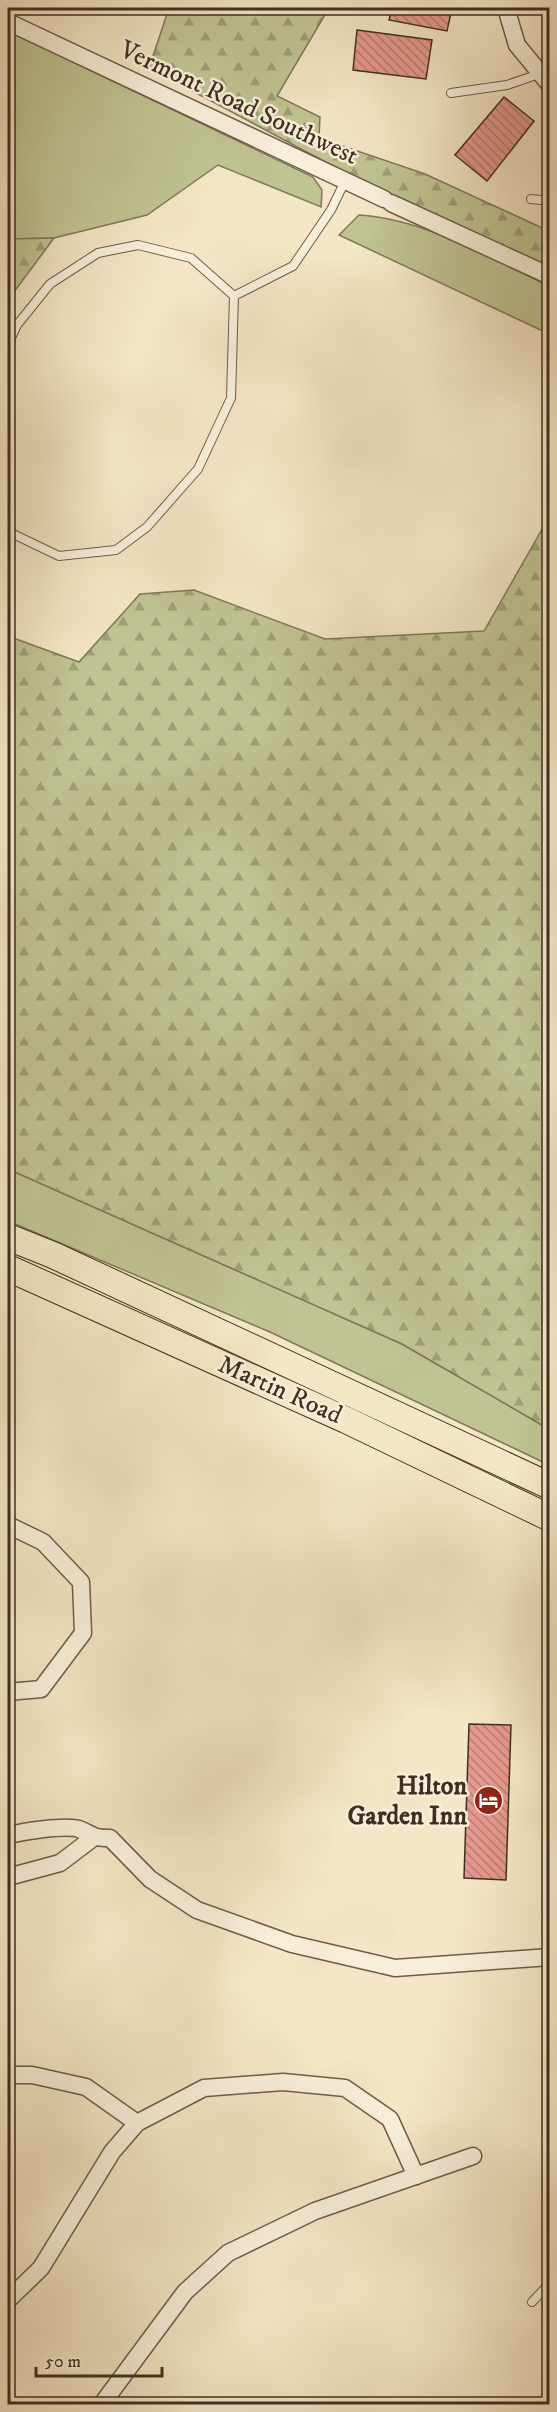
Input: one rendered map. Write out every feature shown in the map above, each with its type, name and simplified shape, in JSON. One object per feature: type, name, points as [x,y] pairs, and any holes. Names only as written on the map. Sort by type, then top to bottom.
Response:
[{"type":"main road","name":"Martin Road","points":[[8,1238],[63,1260],[549,1486]]},
{"type":"main road","name":"Martin Road","points":[[8,1268],[346,1419],[549,1518]]},
{"type":"street","points":[[506,8],[517,45],[544,80]]},
{"type":"street","name":"Vermont Road Southwest","points":[[8,22],[549,276]]},
{"type":"street","points":[[8,1525],[42,1542],[81,1582],[83,1633],[41,1689],[8,1692]]},
{"type":"street","points":[[8,1836],[30,1831],[78,1828],[93,1838],[110,1838],[150,1879],[197,1910],[291,1944],[395,1968],[549,1957]]},
{"type":"street","points":[[8,1877],[60,1863],[93,1838]]},
{"type":"street","points":[[8,2075],[32,2075],[86,2087],[137,2123]]},
{"type":"street","points":[[8,2300],[41,2268],[111,2152],[137,2123],[204,2088],[283,2082],[345,2088],[390,2119],[416,2176]]},
{"type":"street","points":[[102,2404],[185,2292],[228,2253],[315,2211],[473,2156]]},
{"type":"lane","points":[[451,93],[544,80]]},
{"type":"lane","points":[[234,296],[293,266],[331,210],[345,181]]},
{"type":"lane","points":[[531,199],[549,201]]},
{"type":"lane","points":[[8,344],[17,325],[50,285],[98,253],[138,245],[191,258],[234,296]]},
{"type":"lane","points":[[8,525],[13,534],[59,556],[116,550],[147,527],[198,469],[231,398],[234,296]]},
{"type":"lane","points":[[532,2302],[549,2283]]},
{"type":"green space","points":[[169,8],[329,8],[277,96],[320,117],[319,138],[425,174],[549,231],[549,271],[365,183],[149,68]]},
{"type":"green space","points":[[8,31],[313,177],[322,190],[321,207],[218,165],[147,215],[54,238],[8,239]]},
{"type":"green space","points":[[359,215],[384,218],[433,232],[549,286],[549,334],[339,235]]},
{"type":"green space","points":[[54,238],[8,300],[8,239]]},
{"type":"green space","points":[[549,517],[549,1429],[402,1344],[8,1169],[8,636],[79,662],[140,594],[194,590],[325,639],[484,631]]},
{"type":"green space","points":[[8,1169],[402,1344],[549,1429],[549,1465],[270,1332],[8,1221]]},
{"type":"building","points":[[392,8],[452,8],[447,31],[389,20]]},
{"type":"building","points":[[357,30],[432,40],[426,79],[353,70]]},
{"type":"building","points":[[504,97],[534,121],[487,181],[455,155]]},
{"type":"building","name":"Hilton Garden Inn","points":[[469,1724],[511,1725],[506,1880],[464,1878]]},
{"type":"place","name":"Hilton Garden Inn","points":[[488,1801]]}]
